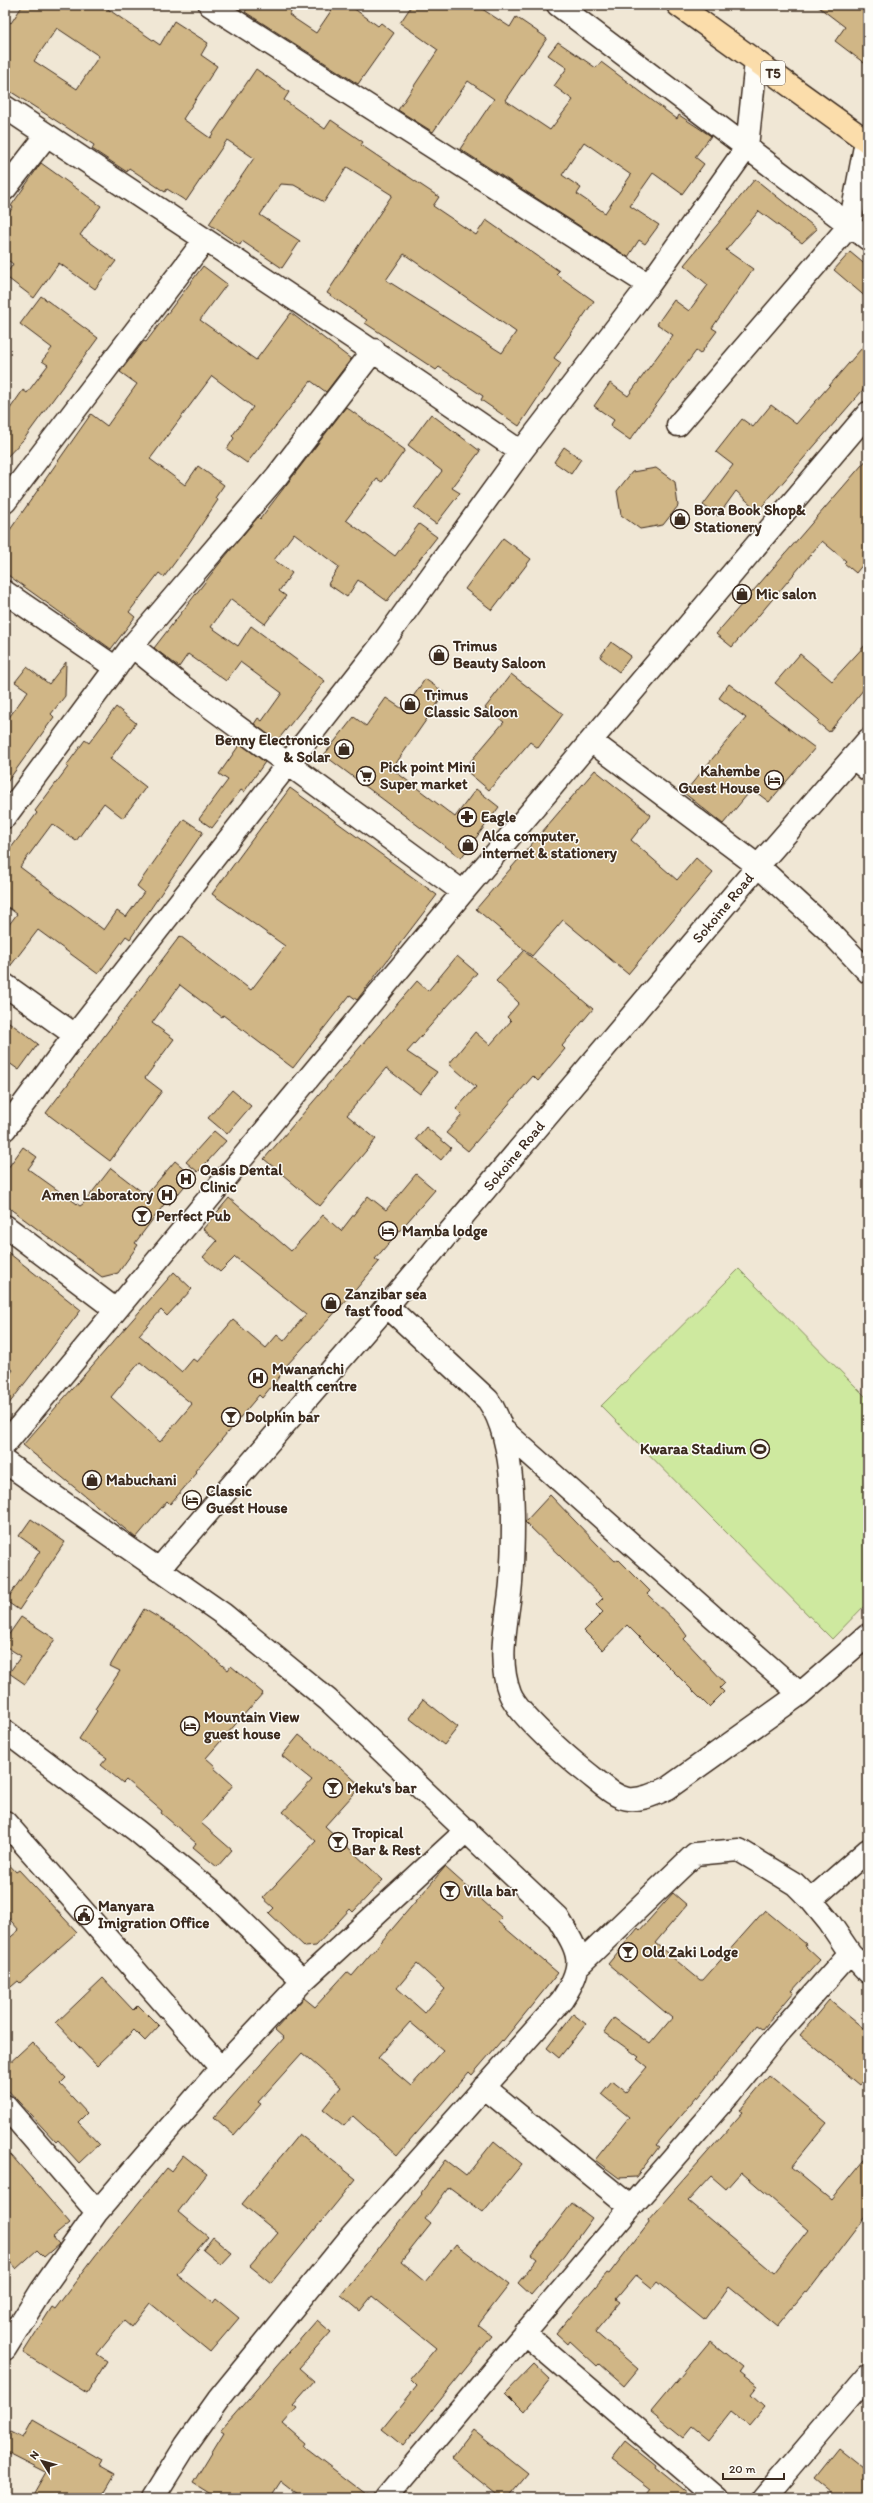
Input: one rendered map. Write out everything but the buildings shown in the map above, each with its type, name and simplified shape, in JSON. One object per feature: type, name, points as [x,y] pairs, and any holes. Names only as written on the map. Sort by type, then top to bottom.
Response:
[{"type":"highway","name":"T5","points":[[678,5],[867,141]]},
{"type":"street","points":[[210,5],[649,285]]},
{"type":"street","points":[[558,5],[868,239]]},
{"type":"street","points":[[5,1129],[75,1035],[379,648],[521,452],[649,285],[747,147],[756,61]]},
{"type":"street","points":[[5,107],[204,241],[374,350],[521,452]]},
{"type":"street","points":[[5,189],[47,135]]},
{"type":"street","points":[[678,425],[850,225],[867,141]]},
{"type":"street","points":[[5,502],[204,241]]},
{"type":"street","points":[[5,817],[132,646],[277,476],[374,350]]},
{"type":"street","points":[[5,1444],[463,892],[868,412]]},
{"type":"street","points":[[5,592],[116,668]]},
{"type":"street","points":[[132,646],[183,687],[290,763],[463,892]]},
{"type":"street","name":"Sokoine Road","points":[[158,1570],[387,1306],[758,866],[860,764],[868,740]]},
{"type":"street","points":[[591,741],[758,866],[829,931],[868,972]]},
{"type":"street","points":[[5,985],[75,1035]]},
{"type":"street","points":[[5,1226],[116,1310]]},
{"type":"street","points":[[387,1306],[488,1400],[497,1413],[509,1460],[512,1509],[511,1583],[503,1644],[504,1671],[510,1696],[534,1724],[568,1758],[620,1798],[646,1799],[668,1788],[800,1694],[868,1635]]},
{"type":"street","points":[[502,1429],[800,1694]]},
{"type":"street","points":[[5,1462],[223,1614],[328,1700],[467,1830],[558,1918],[573,1943],[578,1966],[575,1980],[562,2000],[349,2239],[218,2400],[186,2445],[153,2498]]},
{"type":"street","points":[[5,1731],[137,1831],[214,1894],[303,1981]]},
{"type":"street","points":[[5,1822],[222,2068]]},
{"type":"street","points":[[5,2349],[41,2291],[97,2212],[222,2068],[303,1981],[467,1830]]},
{"type":"street","points":[[578,1966],[695,1854],[739,1850],[795,1884],[811,1900],[829,1922],[850,1953],[868,1972]]},
{"type":"street","points":[[811,1900],[868,1850]]},
{"type":"street","points":[[386,2498],[631,2208],[850,1953]]},
{"type":"street","points":[[484,2087],[631,2208]]},
{"type":"street","points":[[5,2106],[97,2212]]},
{"type":"street","points":[[524,2334],[717,2498]]},
{"type":"street","points":[[764,2498],[868,2376]]},
{"type":"green space","points":[[739,1269],[868,1399],[868,1602],[832,1639],[601,1406]]},
{"type":"place","name":"Bora Book Shop& Stationery","points":[[680,519]]},
{"type":"place","name":"Mic salon","points":[[742,594]]},
{"type":"place","name":"Trimus Beauty Saloon","points":[[439,655]]},
{"type":"place","name":"Trimus Classic Saloon","points":[[410,704]]},
{"type":"place","name":"Benny Electronics & Solar","points":[[344,749]]},
{"type":"place","name":"Pick point Mini Super market","points":[[366,776]]},
{"type":"place","name":"Kahembe Guest House","points":[[774,780]]},
{"type":"place","name":"Eagle","points":[[467,817]]},
{"type":"place","name":"Alca computer, internet & stationery","points":[[468,845]]},
{"type":"place","name":"Oasis Dental Clinic","points":[[186,1179]]},
{"type":"place","name":"Amen Laboratory","points":[[167,1195]]},
{"type":"place","name":"Perfect Pub","points":[[142,1216]]},
{"type":"place","name":"Mamba lodge","points":[[388,1231]]},
{"type":"place","name":"Zanzibar sea fast food","points":[[331,1303]]},
{"type":"place","name":"Mwananchi health centre","points":[[258,1378]]},
{"type":"place","name":"Dolphin bar","points":[[231,1417]]},
{"type":"place","name":"Kwaraa Stadium","points":[[760,1449]]},
{"type":"place","name":"Mabuchani","points":[[92,1480]]},
{"type":"place","name":"Classic Guest House","points":[[192,1500]]},
{"type":"place","name":"Mountain View guest house","points":[[190,1726]]},
{"type":"place","name":"Meku's bar","points":[[333,1788]]},
{"type":"place","name":"Tropical Bar & Rest","points":[[338,1842]]},
{"type":"place","name":"Villa bar","points":[[450,1891]]},
{"type":"place","name":"Manyara Imigration Office","points":[[84,1915]]},
{"type":"place","name":"Old Zaki Lodge","points":[[628,1952]]}]
